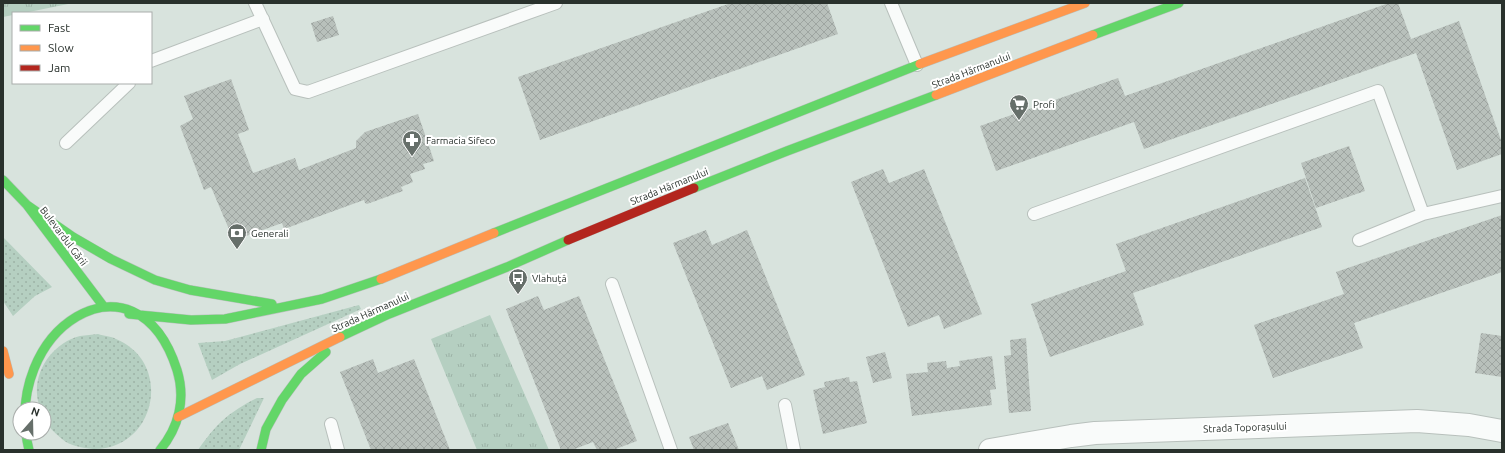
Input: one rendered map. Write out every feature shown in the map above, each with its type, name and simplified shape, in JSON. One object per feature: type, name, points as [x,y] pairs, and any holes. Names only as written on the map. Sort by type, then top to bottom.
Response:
[{"type":"main road","name":"Strada Hărmanului","points":[[129,314],[191,320],[225,319],[322,299],[375,281],[917,65],[1085,3]]},
{"type":"main road","name":"Strada Hărmanului","points":[[178,417],[389,314],[506,267],[622,217],[787,151],[1179,3]]},
{"type":"main road","name":"Bulevardul Gării","points":[[3,180],[27,205],[104,307]]},
{"type":"main road","points":[[27,205],[73,237],[98,252],[155,280],[190,290],[285,306]]},
{"type":"main road","points":[[73,309],[90,307],[117,309],[129,314],[150,327],[167,345],[177,368],[181,392],[178,417],[171,435],[160,450]]},
{"type":"main road","points":[[261,450],[266,429],[282,400],[301,374],[354,330]]},
{"type":"main road","points":[[3,351],[8,378],[15,356]]},
{"type":"main road","points":[[171,435],[171,450]]},
{"type":"main road","points":[[22,441],[29,450]]},
{"type":"street","name":"Strada Toporașului","points":[[990,450],[1071,436],[1095,442],[1417,421],[1469,425],[1502,431]]},
{"type":"lane","points":[[255,3],[295,89],[308,92],[556,3]]},
{"type":"lane","points":[[891,3],[917,65]]},
{"type":"lane","points":[[152,61],[263,19]]},
{"type":"lane","points":[[66,143],[127,84]]},
{"type":"lane","points":[[1034,214],[1378,91],[1423,214]]},
{"type":"lane","points":[[1359,240],[1423,214],[1502,196]]},
{"type":"lane","points":[[612,284],[671,450]]},
{"type":"lane","points":[[785,405],[794,450]]},
{"type":"lane","points":[[331,424],[338,450]]},
{"type":"green space","points":[[3,3],[73,3],[29,12],[12,12],[12,15],[3,17]]},
{"type":"green space","points":[[3,237],[52,287],[35,296],[13,316],[3,301]]},
{"type":"green space","points":[[359,305],[361,309],[240,364],[212,380],[198,343],[225,341]]},
{"type":"green space","points":[[490,315],[549,450],[477,450],[431,339]]},
{"type":"green space","points":[[98,334],[114,338],[134,351],[146,366],[151,385],[150,403],[143,421],[131,436],[114,446],[93,449],[73,445],[62,439],[52,430],[52,401],[38,401],[37,384],[39,375],[48,358],[62,344],[80,336]]},
{"type":"green space","points":[[257,398],[264,398],[239,450],[198,450],[217,426],[238,408]]},
{"type":"building","points":[[731,3],[827,3],[838,34],[540,140],[518,77]]},
{"type":"building","points":[[1389,3],[1398,3],[1411,39],[1459,21],[1502,143],[1502,154],[1457,170],[1416,53],[1144,149],[1134,122],[996,171],[980,126],[1118,78],[1125,96]]},
{"type":"building","points":[[333,16],[339,35],[317,42],[311,23]]},
{"type":"building","points":[[231,79],[249,130],[238,134],[253,173],[295,158],[299,170],[356,148],[356,141],[365,132],[418,114],[434,161],[423,164],[425,169],[410,174],[413,182],[401,187],[403,191],[367,204],[364,200],[284,229],[282,223],[241,238],[235,237],[231,234],[211,187],[204,190],[180,126],[193,119],[184,96]]},
{"type":"building","points":[[1349,146],[1365,191],[1316,208],[1301,163]]},
{"type":"building","points":[[883,169],[889,183],[924,169],[982,314],[944,329],[939,315],[908,327],[851,182]]},
{"type":"building","points":[[1305,178],[1322,227],[1133,293],[1144,325],[1050,357],[1031,304],[1126,271],[1116,244]]},
{"type":"building","points":[[1502,215],[1502,272],[1354,323],[1363,348],[1273,378],[1254,325],[1344,294],[1336,272]]},
{"type":"building","points":[[706,230],[712,245],[747,230],[805,375],[767,390],[762,376],[731,388],[673,243]]},
{"type":"building","points":[[538,296],[544,310],[579,296],[637,441],[613,450],[597,450],[593,442],[572,450],[561,450],[506,309]]},
{"type":"building","points":[[1481,333],[1502,336],[1502,377],[1475,373]]},
{"type":"building","points":[[1026,338],[1031,411],[1009,413],[1004,356],[1011,355],[1010,340]]},
{"type":"building","points":[[885,352],[892,378],[873,383],[866,357]]},
{"type":"building","points":[[992,356],[996,389],[990,390],[992,405],[912,416],[906,374],[928,372],[927,363],[946,361],[947,368],[960,366],[959,361]]},
{"type":"building","points":[[373,359],[378,373],[414,359],[450,450],[371,450],[340,372]]},
{"type":"building","points":[[849,377],[850,382],[857,381],[867,423],[823,434],[813,390],[825,387],[824,382]]},
{"type":"building","points":[[728,423],[739,450],[694,450],[689,437]]},
{"type":"traffic: fast","points":[[1093,35],[1179,3]]},
{"type":"traffic: fast","points":[[494,233],[920,64]]},
{"type":"traffic: fast","points":[[694,188],[936,95]]},
{"type":"traffic: fast","points":[[3,180],[27,205],[104,307]]},
{"type":"traffic: fast","points":[[27,205],[73,237],[111,259],[155,280],[190,290],[272,304]]},
{"type":"traffic: fast","points":[[340,337],[389,314],[507,267],[568,240]]},
{"type":"traffic: fast","points":[[129,314],[191,320],[225,319],[322,299],[381,279]]},
{"type":"traffic: fast","points":[[29,450],[25,407],[34,368],[52,338],[77,317],[105,307],[132,311],[158,332],[177,370],[181,392],[179,412],[172,432],[160,450]]},
{"type":"traffic: fast","points":[[261,450],[266,429],[282,400],[301,374],[326,352]]},
{"type":"traffic: slow","points":[[920,64],[1085,3]]},
{"type":"traffic: slow","points":[[936,95],[1093,35]]},
{"type":"traffic: slow","points":[[381,279],[494,233]]},
{"type":"traffic: slow","points":[[178,417],[340,337]]},
{"type":"traffic: slow","points":[[3,351],[9,374]]},
{"type":"traffic: jam","points":[[568,240],[694,188]]},
{"type":"place","name":"Profi","points":[[1019,121]]},
{"type":"place","name":"Farmacia Sifeco","points":[[412,157]]},
{"type":"place","name":"Generali","points":[[237,250]]},
{"type":"place","name":"Vlahuță","points":[[518,295]]}]
